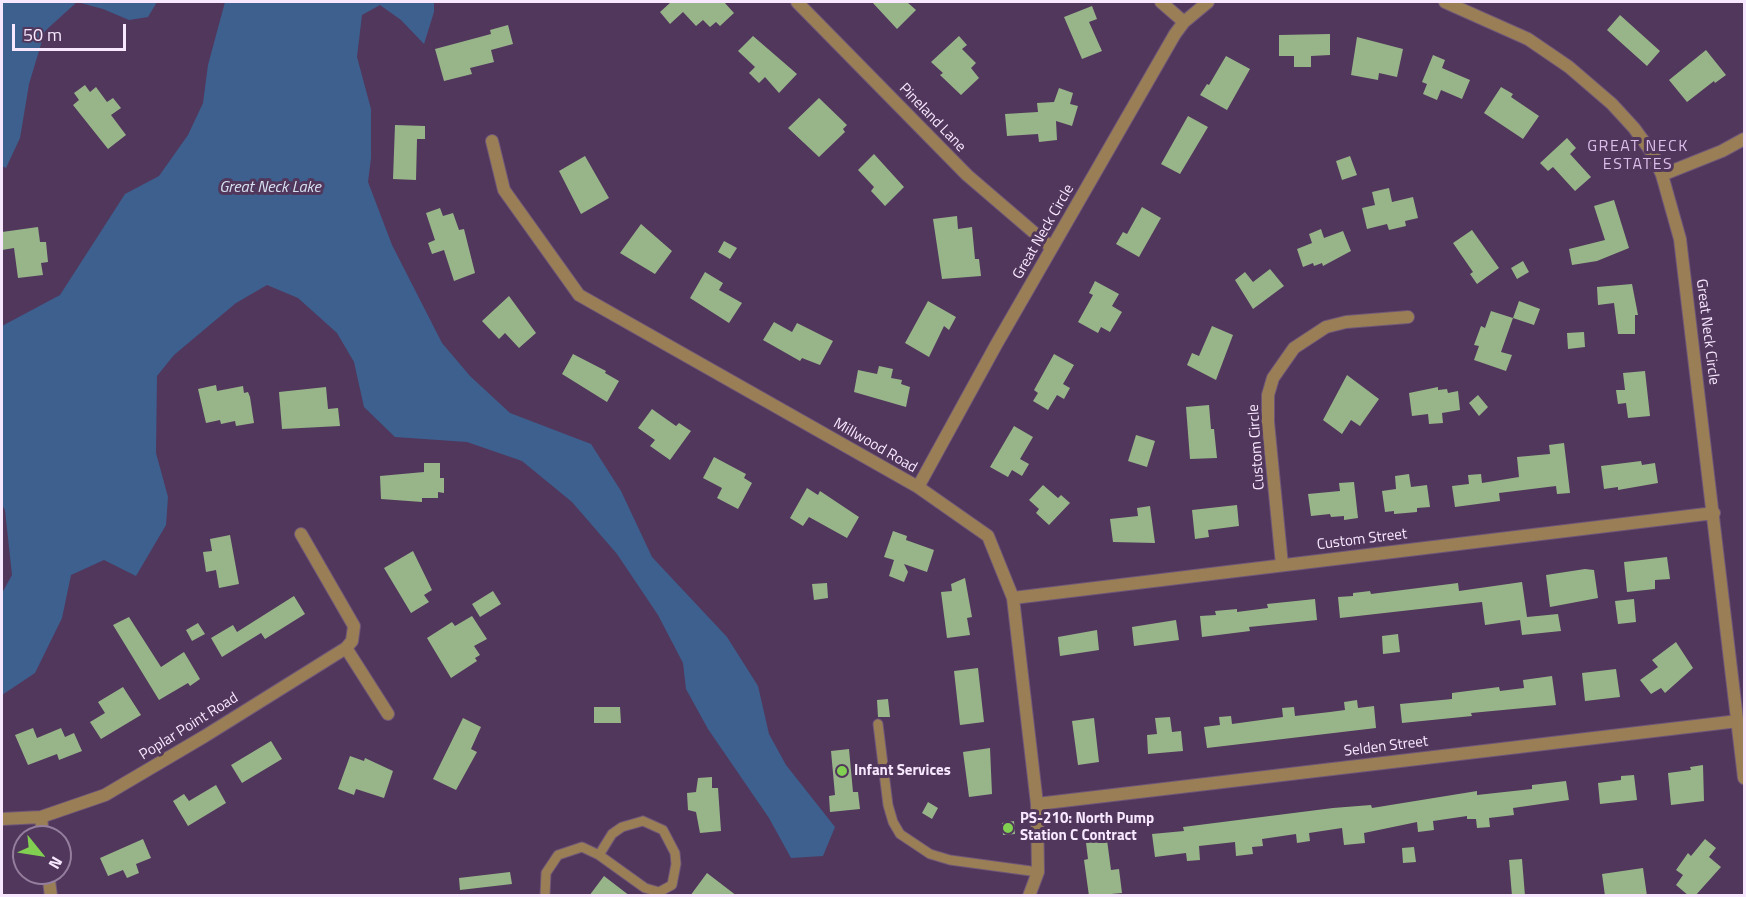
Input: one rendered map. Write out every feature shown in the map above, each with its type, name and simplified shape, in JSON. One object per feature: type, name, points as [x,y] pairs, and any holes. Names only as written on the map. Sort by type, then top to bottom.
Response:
[{"type":"street","name":"Pineland Lane","points":[[797,2],[967,175],[1052,248]]},
{"type":"street","points":[[1161,2],[1184,22]]},
{"type":"street","name":"Great Neck Circle","points":[[918,488],[1052,248],[1184,22],[1209,2]]},
{"type":"street","name":"Great Neck Circle","points":[[1445,2],[1528,39],[1569,67],[1612,104],[1634,128],[1653,154],[1662,175],[1680,238],[1744,778]]},
{"type":"street","points":[[1662,175],[1722,151],[1744,139]]},
{"type":"street","name":"Millwood Road","points":[[492,141],[504,190],[579,295],[918,488],[988,536],[1013,598],[1037,804],[1038,872],[1029,896]]},
{"type":"street","name":"Custom Circle","points":[[1281,565],[1268,422],[1268,395],[1274,378],[1294,348],[1326,327],[1346,322],[1408,317]]},
{"type":"street","name":"Custom Street","points":[[1013,598],[1714,513]]},
{"type":"street","points":[[302,534],[354,626],[352,641],[346,648],[388,714]]},
{"type":"street","name":"Poplar Point Road","points":[[2,819],[41,817],[75,807],[123,786],[346,648]]},
{"type":"street","name":"Selden Street","points":[[1037,804],[1738,721]]},
{"type":"street","points":[[41,817],[42,825]]},
{"type":"lane","points":[[878,724],[888,805],[893,822],[900,834],[930,854],[950,860],[1038,872]]},
{"type":"lane","points":[[545,896],[546,873],[558,855],[582,847],[599,855],[651,891],[666,891],[675,879],[675,853],[670,840],[654,824],[643,821],[622,827],[612,834],[599,855]]},
{"type":"water","points":[[2,2],[77,2],[45,31],[29,84],[20,138],[6,168],[2,166]]},
{"type":"water","points":[[77,2],[157,2],[148,17],[129,20],[103,9]]},
{"type":"water","name":"Great Neck Lake","points":[[225,2],[434,2],[434,12],[424,44],[401,20],[380,5],[362,15],[357,57],[371,109],[371,158],[368,182],[392,245],[442,343],[470,376],[510,413],[591,444],[621,491],[652,557],[727,637],[758,686],[769,734],[786,765],[835,827],[823,856],[791,858],[769,818],[708,729],[686,689],[683,663],[658,615],[617,554],[572,502],[522,461],[467,442],[395,437],[364,407],[354,362],[337,333],[298,298],[267,285],[236,303],[174,355],[157,376],[156,453],[168,497],[166,525],[136,576],[104,560],[71,575],[62,618],[35,673],[2,695],[2,593],[12,575],[5,510],[2,505],[2,326],[60,295],[125,194],[159,176],[188,135],[203,103],[208,65]]},
{"type":"building","points":[[671,2],[724,2],[734,13],[720,26],[716,22],[710,27],[703,20],[696,26],[683,12],[670,24],[660,12]]},
{"type":"building","points":[[872,2],[907,2],[916,10],[897,29]]},
{"type":"building","points":[[1092,6],[1097,19],[1089,22],[1102,51],[1082,59],[1064,17]]},
{"type":"building","points":[[1620,15],[1660,51],[1647,66],[1607,30]]},
{"type":"building","points":[[508,25],[513,44],[491,50],[494,62],[470,68],[472,74],[444,81],[435,49],[491,34],[490,30]]},
{"type":"building","points":[[1330,34],[1330,55],[1311,56],[1311,67],[1294,67],[1294,56],[1279,56],[1279,35]]},
{"type":"building","points":[[753,36],[797,74],[779,93],[765,77],[759,83],[749,73],[755,67],[738,51]]},
{"type":"building","points":[[959,36],[967,45],[962,49],[976,63],[971,68],[979,78],[961,95],[940,75],[943,73],[931,62]]},
{"type":"building","points":[[1357,37],[1403,49],[1397,77],[1379,73],[1378,80],[1351,75]]},
{"type":"building","points":[[1706,50],[1726,75],[1715,83],[1714,81],[1687,102],[1669,80]]},
{"type":"building","points":[[1433,55],[1445,60],[1442,68],[1470,80],[1462,99],[1441,90],[1437,100],[1423,94],[1427,84],[1422,82]]},
{"type":"building","points":[[1226,56],[1250,69],[1227,110],[1200,95],[1207,84],[1209,85]]},
{"type":"building","points":[[85,85],[90,92],[96,87],[107,102],[113,98],[121,108],[111,115],[126,135],[108,149],[73,105],[79,100],[74,93]]},
{"type":"building","points":[[1501,87],[1513,94],[1511,97],[1539,116],[1523,139],[1484,113]]},
{"type":"building","points":[[1059,88],[1073,93],[1070,104],[1078,106],[1072,126],[1056,121],[1057,140],[1039,142],[1038,134],[1007,136],[1005,114],[1038,112],[1037,103],[1054,102]]},
{"type":"building","points":[[819,98],[847,125],[843,129],[845,132],[819,157],[788,128]]},
{"type":"building","points":[[1188,116],[1208,127],[1180,174],[1161,164]]},
{"type":"building","points":[[395,125],[425,126],[425,139],[417,139],[416,180],[393,179]]},
{"type":"building","points":[[1567,138],[1576,148],[1570,154],[1591,177],[1575,191],[1553,167],[1548,171],[1540,163]]},
{"type":"building","points":[[874,154],[904,187],[885,206],[871,191],[874,187],[858,170]]},
{"type":"building","points":[[585,156],[609,198],[581,214],[559,171]]},
{"type":"building","points":[[1350,156],[1357,175],[1342,180],[1336,161]]},
{"type":"building","points":[[1389,188],[1392,202],[1413,197],[1418,218],[1405,221],[1406,226],[1389,230],[1387,224],[1367,229],[1362,208],[1375,205],[1372,192]]},
{"type":"building","points":[[1614,200],[1629,248],[1597,261],[1572,265],[1569,249],[1605,240],[1594,206]]},
{"type":"building","points":[[1142,207],[1161,218],[1139,257],[1116,244],[1123,232],[1127,234]]},
{"type":"building","points":[[440,208],[443,216],[453,213],[459,230],[464,229],[475,273],[454,281],[444,250],[432,254],[428,243],[435,240],[426,213]]},
{"type":"building","points":[[957,216],[958,229],[972,227],[975,259],[979,259],[981,276],[942,279],[933,219]]},
{"type":"building","points":[[641,224],[672,251],[655,274],[620,253]]},
{"type":"building","points":[[38,227],[40,242],[46,242],[48,262],[41,263],[43,275],[18,278],[14,248],[2,250],[2,232]]},
{"type":"building","points":[[1321,229],[1324,238],[1343,231],[1351,251],[1323,266],[1322,263],[1314,266],[1313,263],[1303,267],[1297,249],[1312,243],[1309,234]]},
{"type":"building","points":[[1472,230],[1499,268],[1477,284],[1470,274],[1473,272],[1453,243]]},
{"type":"building","points":[[724,241],[737,248],[730,259],[718,252]]},
{"type":"building","points":[[1523,261],[1529,272],[1517,279],[1511,268]]},
{"type":"building","points":[[1270,269],[1284,286],[1253,309],[1235,280],[1245,272],[1253,282]]},
{"type":"building","points":[[705,272],[723,283],[719,290],[742,303],[729,323],[690,298]]},
{"type":"building","points":[[1095,281],[1119,294],[1112,306],[1122,312],[1110,332],[1101,327],[1098,333],[1078,322],[1093,295],[1089,293]]},
{"type":"building","points":[[1632,284],[1638,315],[1635,315],[1635,334],[1618,334],[1614,303],[1598,305],[1597,287]]},
{"type":"building","points":[[509,296],[536,333],[519,348],[505,333],[499,339],[482,321]]},
{"type":"building","points":[[928,301],[956,317],[949,330],[944,326],[929,357],[905,343]]},
{"type":"building","points":[[1519,301],[1540,309],[1534,325],[1513,318]]},
{"type":"building","points":[[1491,311],[1513,318],[1501,352],[1512,355],[1506,371],[1474,360],[1479,346],[1474,345],[1481,326],[1485,328]]},
{"type":"building","points":[[774,322],[792,332],[797,323],[833,341],[820,365],[802,358],[800,361],[763,340]]},
{"type":"building","points":[[1212,326],[1233,335],[1216,380],[1187,365],[1192,353],[1199,356]]},
{"type":"building","points":[[1584,332],[1585,347],[1568,349],[1567,333]]},
{"type":"building","points":[[573,354],[606,371],[605,373],[619,381],[607,402],[562,374]]},
{"type":"building","points":[[1054,354],[1074,365],[1063,384],[1070,388],[1064,399],[1057,395],[1048,410],[1033,401],[1038,393],[1034,390]]},
{"type":"building","points":[[879,366],[893,369],[891,378],[902,380],[901,384],[910,387],[906,407],[854,392],[858,370],[877,374]]},
{"type":"building","points":[[1645,371],[1650,416],[1628,418],[1626,403],[1618,404],[1616,390],[1625,390],[1623,373]]},
{"type":"building","points":[[1347,375],[1379,399],[1360,426],[1351,420],[1342,434],[1323,420]]},
{"type":"building","points":[[216,385],[217,391],[243,386],[244,393],[248,392],[250,397],[254,423],[236,426],[235,421],[221,424],[220,420],[206,423],[198,389]]},
{"type":"building","points":[[326,387],[328,409],[338,408],[340,426],[282,429],[279,392]]},
{"type":"building","points":[[1438,387],[1438,390],[1447,389],[1448,393],[1458,391],[1460,410],[1442,413],[1443,423],[1429,424],[1428,414],[1412,416],[1409,393]]},
{"type":"building","points":[[1478,395],[1488,407],[1479,416],[1469,403]]},
{"type":"building","points":[[1209,405],[1217,458],[1190,459],[1186,407]]},
{"type":"building","points":[[652,409],[676,426],[679,423],[691,431],[670,460],[650,446],[655,440],[638,428]]},
{"type":"building","points":[[1014,426],[1033,437],[1020,459],[1029,464],[1022,476],[1012,470],[1008,477],[990,467]]},
{"type":"building","points":[[1136,435],[1155,441],[1147,467],[1128,461]]},
{"type":"building","points":[[1564,443],[1570,493],[1557,494],[1556,486],[1499,493],[1500,501],[1455,507],[1452,486],[1469,484],[1468,475],[1481,474],[1482,483],[1519,477],[1517,457],[1550,454],[1549,445]]},
{"type":"building","points":[[714,457],[746,474],[744,478],[752,483],[738,509],[717,498],[722,488],[703,478]]},
{"type":"building","points":[[1641,461],[1642,465],[1655,463],[1658,483],[1618,490],[1618,487],[1604,489],[1601,466]]},
{"type":"building","points":[[424,463],[440,463],[440,478],[444,478],[444,493],[438,492],[438,498],[422,498],[422,502],[381,499],[380,476],[424,472]]},
{"type":"building","points":[[1409,474],[1411,487],[1427,485],[1430,507],[1417,508],[1417,512],[1394,514],[1394,511],[1385,512],[1382,491],[1396,489],[1395,476]]},
{"type":"building","points":[[1354,482],[1358,518],[1344,520],[1344,516],[1331,517],[1330,514],[1311,516],[1308,494],[1340,491],[1339,483]]},
{"type":"building","points":[[1043,485],[1058,498],[1061,495],[1070,503],[1049,525],[1036,513],[1039,509],[1029,500]]},
{"type":"building","points":[[807,488],[818,495],[820,491],[859,517],[847,538],[809,517],[803,526],[790,518]]},
{"type":"building","points":[[1237,505],[1239,526],[1208,530],[1209,537],[1195,539],[1192,510]]},
{"type":"building","points":[[1150,506],[1155,543],[1113,542],[1110,519],[1138,516],[1137,508]]},
{"type":"building","points":[[893,531],[907,536],[906,540],[934,550],[927,572],[904,564],[908,572],[904,582],[889,576],[894,560],[884,557]]},
{"type":"building","points":[[230,535],[239,584],[219,588],[216,570],[206,572],[203,552],[212,551],[210,539]]},
{"type":"building","points":[[413,551],[432,590],[424,595],[429,602],[411,613],[384,568]]},
{"type":"building","points":[[1667,557],[1670,579],[1655,580],[1655,589],[1627,592],[1624,562]]},
{"type":"building","points":[[1585,569],[1594,570],[1598,598],[1550,607],[1546,575]]},
{"type":"building","points":[[965,578],[972,617],[967,618],[970,635],[947,638],[941,592],[952,591],[951,584]]},
{"type":"building","points":[[1522,582],[1527,617],[1558,614],[1561,631],[1522,635],[1520,620],[1485,625],[1482,602],[1340,618],[1338,597],[1353,596],[1353,593],[1370,591],[1371,594],[1458,583],[1459,591]]},
{"type":"building","points":[[827,583],[828,598],[814,600],[812,584]]},
{"type":"building","points":[[493,591],[501,604],[480,617],[472,604]]},
{"type":"building","points":[[294,596],[305,614],[265,639],[261,633],[222,657],[211,638],[233,625],[237,632]]},
{"type":"building","points":[[1315,599],[1317,620],[1249,627],[1250,631],[1202,637],[1200,616],[1216,615],[1215,611],[1237,609],[1237,612],[1268,608],[1267,604]]},
{"type":"building","points":[[1634,599],[1636,622],[1618,624],[1615,601]]},
{"type":"building","points":[[472,616],[487,639],[474,646],[480,655],[475,658],[477,661],[451,678],[427,638],[452,622],[455,626]]},
{"type":"building","points":[[129,617],[161,667],[184,652],[200,679],[190,686],[188,683],[159,700],[113,625]]},
{"type":"building","points":[[1176,620],[1179,640],[1134,646],[1132,627]]},
{"type":"building","points":[[198,623],[205,634],[192,641],[186,630]]},
{"type":"building","points":[[1097,630],[1099,650],[1060,656],[1058,637]]},
{"type":"building","points":[[1398,634],[1400,652],[1383,654],[1382,636]]},
{"type":"building","points":[[1676,642],[1693,668],[1665,693],[1661,688],[1651,694],[1640,680],[1658,667],[1652,660]]},
{"type":"building","points":[[978,668],[984,722],[960,725],[954,671]]},
{"type":"building","points":[[1616,669],[1620,697],[1585,701],[1582,673]]},
{"type":"building","points":[[1552,676],[1556,705],[1471,713],[1472,716],[1402,723],[1400,704],[1452,699],[1452,693],[1499,687],[1500,691],[1524,688],[1523,680]]},
{"type":"building","points":[[123,687],[141,715],[101,739],[90,722],[105,713],[98,702]]},
{"type":"building","points":[[888,699],[890,717],[878,717],[877,700]]},
{"type":"building","points":[[1357,700],[1358,708],[1374,706],[1376,728],[1207,748],[1204,727],[1220,725],[1219,717],[1231,716],[1232,724],[1283,717],[1282,708],[1294,707],[1295,716],[1330,712],[1345,710],[1344,702]]},
{"type":"building","points":[[594,707],[620,707],[621,723],[594,723]]},
{"type":"building","points":[[1170,717],[1172,732],[1181,731],[1183,751],[1148,754],[1147,735],[1157,734],[1155,718]]},
{"type":"building","points":[[463,718],[481,727],[471,749],[477,752],[456,790],[433,779]]},
{"type":"building","points":[[1094,718],[1099,762],[1078,765],[1072,721]]},
{"type":"building","points":[[33,728],[37,738],[61,728],[65,737],[74,733],[82,751],[59,760],[57,754],[28,765],[15,735]]},
{"type":"building","points":[[271,741],[282,759],[242,783],[231,765]]},
{"type":"building","points":[[990,748],[992,794],[969,797],[963,752]]},
{"type":"building","name":"Infant Services","points":[[849,749],[853,792],[858,792],[860,809],[830,812],[829,796],[835,795],[831,751]]},
{"type":"building","points":[[350,756],[364,761],[365,758],[393,771],[384,798],[356,789],[354,795],[338,789]]},
{"type":"building","points":[[1703,765],[1704,801],[1671,805],[1668,773],[1691,770],[1690,767]]},
{"type":"building","points":[[1634,775],[1637,800],[1600,804],[1598,783],[1621,780],[1621,776]]},
{"type":"building","points":[[712,777],[712,788],[718,788],[721,831],[700,833],[696,812],[688,810],[687,793],[696,792],[698,778]]},
{"type":"building","points":[[1566,781],[1569,800],[1513,808],[1514,815],[1489,818],[1490,827],[1477,828],[1476,819],[1467,819],[1467,816],[1433,821],[1434,830],[1418,832],[1417,822],[1364,833],[1365,843],[1344,845],[1342,828],[1309,833],[1310,841],[1297,843],[1296,834],[1262,839],[1263,846],[1252,847],[1253,854],[1236,856],[1235,842],[1199,846],[1200,860],[1187,861],[1186,853],[1155,857],[1152,834],[1184,831],[1183,827],[1333,808],[1371,805],[1372,808],[1477,791],[1477,795],[1532,789],[1532,785]]},
{"type":"building","points":[[216,785],[226,803],[188,826],[173,801],[184,794],[189,801]]},
{"type":"building","points":[[928,802],[938,808],[932,819],[922,813]]},
{"type":"building","name":"PS-210: North Pump Station C Contract","points":[[1014,821],[1015,834],[1003,835],[1002,823]]},
{"type":"building","points":[[143,839],[151,858],[136,864],[139,873],[127,878],[123,870],[108,876],[100,858]]},
{"type":"building","points":[[1705,839],[1716,848],[1709,857],[1721,867],[1695,896],[1689,896],[1676,885],[1683,875],[1676,870],[1688,853],[1691,856]]},
{"type":"building","points":[[1107,840],[1111,870],[1119,869],[1122,893],[1089,896],[1084,860],[1088,859],[1086,843]]},
{"type":"building","points":[[1414,847],[1416,862],[1403,863],[1402,848]]},
{"type":"building","points":[[1522,859],[1525,896],[1512,896],[1509,860]]},
{"type":"building","points":[[1643,868],[1647,896],[1605,896],[1602,874]]},
{"type":"building","points":[[510,872],[512,884],[460,890],[459,878]]},
{"type":"building","points":[[707,873],[737,896],[690,896]]},
{"type":"building","points":[[604,876],[630,896],[589,896]]},
{"type":"place","name":"Infant Services","points":[[842,771]]},
{"type":"place","name":"PS-210: North Pump Station C Contract","points":[[1008,828]]},
{"type":"district","name":"GREAT NECK ESTATES","points":[[1638,156]]}]
